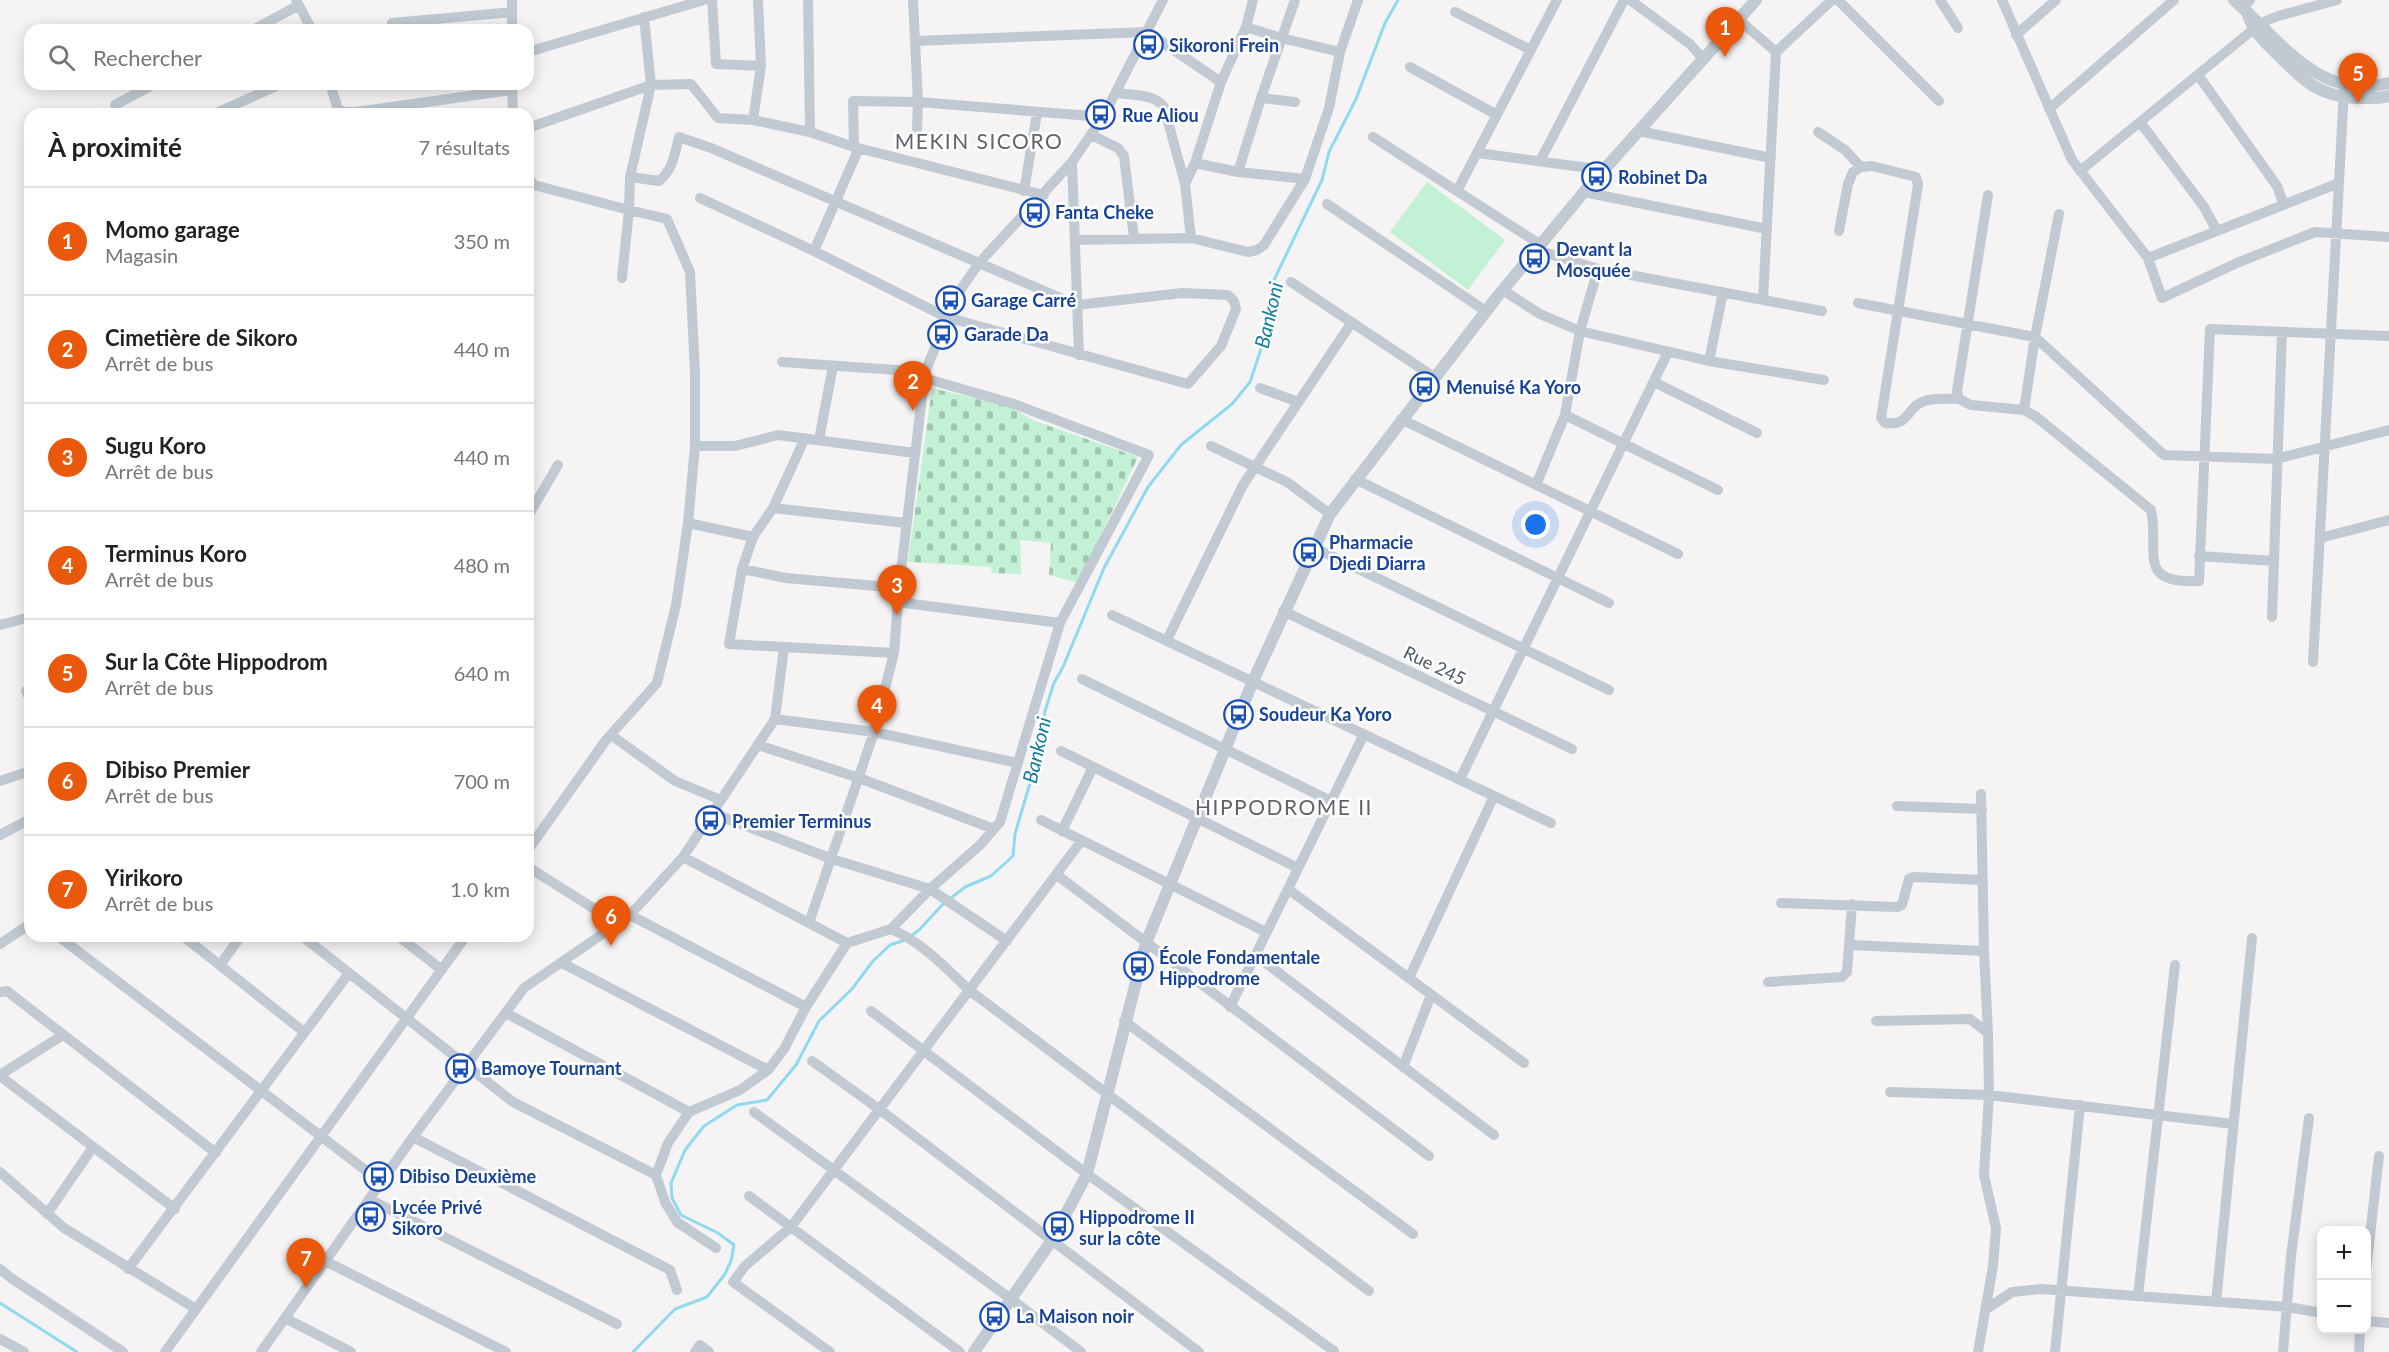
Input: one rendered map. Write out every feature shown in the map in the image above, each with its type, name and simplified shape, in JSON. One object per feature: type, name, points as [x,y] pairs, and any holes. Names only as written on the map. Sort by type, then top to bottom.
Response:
[{"type":"street","points":[[534,50],[704,0]]},
{"type":"street","points":[[712,0],[716,64],[761,66]]},
{"type":"street","points":[[753,120],[761,66],[758,0]]},
{"type":"street","points":[[808,0],[810,132]]},
{"type":"street","points":[[913,0],[918,102],[917,129]]},
{"type":"street","points":[[809,923],[874,732],[894,653],[897,602],[924,375],[946,317],[957,295],[979,263],[1044,195],[1091,135],[1117,93],[1163,0]]},
{"type":"street","points":[[1185,184],[1195,163],[1221,82],[1246,27],[1252,0]]},
{"type":"street","points":[[1238,172],[1295,0]]},
{"type":"street","points":[[1075,240],[1191,238],[1248,252],[1264,245],[1305,179],[1329,108],[1340,52],[1358,0]]},
{"type":"street","points":[[1457,191],[1557,0]]},
{"type":"street","points":[[1540,161],[1624,0]]},
{"type":"street","points":[[1630,0],[1690,44],[1703,59]]},
{"type":"street","points":[[974,1352],[1052,1240],[1087,1173],[1124,1021],[1146,944],[1253,681],[1283,611],[1330,514],[1434,377],[1584,192],[1756,0]]},
{"type":"street","points":[[1763,300],[1776,52],[1832,0]]},
{"type":"street","points":[[1838,0],[1939,101]]},
{"type":"street","points":[[1940,0],[1958,28]]},
{"type":"street","points":[[2002,0],[2072,160],[2148,258],[2162,298],[2239,262],[2315,232],[2389,237]]},
{"type":"street","points":[[2016,35],[2056,0]]},
{"type":"street","points":[[2049,109],[2174,0]]},
{"type":"street","points":[[2080,171],[2257,26],[2278,16],[2337,0]]},
{"type":"street","points":[[262,24],[297,2],[309,24]]},
{"type":"street","points":[[2244,5],[2257,26],[2319,76],[2344,91],[2377,99],[2388,98],[2385,84],[2344,91]]},
{"type":"street","points":[[392,23],[512,6],[512,24]]},
{"type":"street","points":[[1455,12],[1531,50]]},
{"type":"street","points":[[622,278],[630,177],[651,85],[644,17]]},
{"type":"street","points":[[1738,20],[1776,52]]},
{"type":"street","points":[[1246,27],[1340,52]]},
{"type":"street","points":[[916,41],[1147,32],[1221,82]]},
{"type":"street","points":[[1410,67],[1497,115]]},
{"type":"street","points":[[2198,75],[2277,186],[2284,205]]},
{"type":"street","points":[[534,126],[651,85],[691,84],[718,118],[753,120],[810,132],[856,147],[1044,195]]},
{"type":"street","points":[[115,105],[143,90]]},
{"type":"street","points":[[227,108],[268,90]]},
{"type":"street","points":[[332,90],[337,108]]},
{"type":"street","points":[[386,108],[494,90]]},
{"type":"street","points":[[512,90],[513,108]]},
{"type":"street","points":[[2313,662],[2344,91]]},
{"type":"street","points":[[1117,93],[1161,101],[1185,184],[1191,238]]},
{"type":"street","points":[[1261,98],[1295,102]]},
{"type":"street","points":[[814,251],[837,202],[856,147],[853,101],[918,102],[1103,117]]},
{"type":"street","points":[[1024,191],[1036,113]]},
{"type":"street","points":[[2140,122],[2204,207],[2217,231]]},
{"type":"street","points":[[1639,131],[1771,158]]},
{"type":"street","points":[[1818,132],[1845,150],[1861,167]]},
{"type":"street","points":[[1091,135],[1118,148],[1124,156],[1134,238]]},
{"type":"street","points":[[630,177],[659,181],[672,165],[679,137],[711,148],[1077,305],[1194,294],[1228,295],[1234,301],[1236,309],[1221,346],[1188,384],[946,317],[814,251],[700,198]]},
{"type":"street","points":[[1373,137],[1539,247],[1598,269],[1822,311]]},
{"type":"street","points":[[1478,153],[1604,170]]},
{"type":"street","points":[[1072,162],[1079,354]]},
{"type":"street","points":[[1195,163],[1238,172],[1305,179]]},
{"type":"street","points":[[1839,231],[1848,184],[1853,172],[1861,167],[1872,166],[1916,177],[1918,184],[1881,418],[1885,423],[1891,424],[1907,419],[1920,403],[1939,399],[1959,399],[1971,405],[2024,410],[2035,416],[2151,510],[2153,558],[2159,574],[2168,580],[2199,581],[2210,329],[2389,336]]},
{"type":"street","points":[[2148,258],[2339,183]]},
{"type":"street","points":[[534,185],[667,219],[690,272],[695,372],[695,446],[688,523],[676,605],[657,683],[611,735],[534,842]]},
{"type":"street","points":[[1584,192],[1767,229]]},
{"type":"street","points":[[1959,399],[1957,391],[1989,195]]},
{"type":"street","points":[[1327,204],[1487,312]]},
{"type":"street","points":[[2024,410],[2035,337],[2059,214]]},
{"type":"street","points":[[1536,485],[1565,415],[1580,332],[1598,269]]},
{"type":"street","points":[[1291,282],[1434,377]]},
{"type":"street","points":[[1504,291],[1540,314],[1580,332],[1709,361],[1824,380]]},
{"type":"street","points":[[1709,361],[1723,292]]},
{"type":"street","points":[[1858,303],[2035,337],[2164,455],[2276,459],[2389,430]]},
{"type":"street","points":[[1167,640],[1244,485],[1352,322]]},
{"type":"street","points":[[2272,617],[2282,332]]},
{"type":"street","points":[[1460,779],[1668,352]]},
{"type":"street","points":[[716,1248],[677,1222],[665,1202],[657,1175],[668,1143],[689,1112],[740,1090],[768,1070],[784,1049],[806,1007],[847,943],[891,929],[930,889],[980,845],[1000,822],[1060,623],[1149,455],[1014,404],[924,375],[782,362]]},
{"type":"street","points":[[819,440],[833,366]]},
{"type":"street","points":[[1654,382],[1757,433]]},
{"type":"street","points":[[1260,388],[1298,402]]},
{"type":"street","points":[[1565,415],[1718,490]]},
{"type":"street","points":[[1401,419],[1678,554]]},
{"type":"street","points":[[695,446],[735,446],[778,435],[915,453]]},
{"type":"street","points":[[805,438],[773,508],[753,537],[742,569],[729,644],[894,653]]},
{"type":"street","points":[[1211,446],[1287,482],[1330,514]]},
{"type":"street","points":[[534,506],[558,465]]},
{"type":"street","points":[[1355,479],[1609,603]]},
{"type":"street","points":[[773,508],[906,523]]},
{"type":"street","points":[[2320,538],[2389,520]]},
{"type":"street","points":[[688,523],[753,537]]},
{"type":"street","points":[[1313,547],[1610,690]]},
{"type":"street","points":[[2199,556],[2274,561]]},
{"type":"street","points":[[742,569],[786,578],[899,588]]},
{"type":"street","points":[[897,602],[1060,623]]},
{"type":"street","name":"Rue 245","points":[[1283,611],[1572,749]]},
{"type":"street","points":[[1112,615],[1551,823]]},
{"type":"street","points":[[0,625],[24,619]]},
{"type":"street","points":[[261,1352],[412,1137],[524,988],[630,915],[683,857],[775,719],[784,647]]},
{"type":"street","points":[[1082,679],[1331,801]]},
{"type":"street","points":[[775,719],[874,732],[1018,764]]},
{"type":"street","points":[[1230,1006],[1364,734]]},
{"type":"street","points":[[611,735],[675,781],[721,800]]},
{"type":"street","points":[[758,745],[859,778],[994,829]]},
{"type":"street","points":[[1061,751],[1298,868]]},
{"type":"street","points":[[1062,831],[1093,767]]},
{"type":"street","points":[[0,781],[24,773]]},
{"type":"street","points":[[1978,1352],[1993,1266],[1996,1228],[1984,1174],[1989,1095],[1981,795]]},
{"type":"street","points":[[1409,978],[1494,796]]},
{"type":"street","points":[[1897,807],[1982,809]]},
{"type":"street","points":[[712,813],[832,859],[930,889],[1007,941]]},
{"type":"street","points":[[1041,820],[1170,882],[1266,932]]},
{"type":"street","points":[[0,835],[24,822]]},
{"type":"street","points":[[830,1352],[733,1282],[745,1266],[791,1227],[1082,840]]},
{"type":"street","points":[[683,857],[847,943]]},
{"type":"street","points":[[534,871],[616,923]]},
{"type":"street","points":[[1057,875],[1429,1156]]},
{"type":"street","points":[[1781,903],[1897,907],[1902,905],[1909,879],[1914,877],[1983,880]]},
{"type":"street","points":[[1288,889],[1524,1063]]},
{"type":"street","points":[[1768,982],[1842,977],[1847,972],[1852,904]]},
{"type":"street","points":[[630,915],[806,1007]]},
{"type":"street","points":[[0,944],[24,928]]},
{"type":"street","points":[[891,929],[924,947],[969,990],[1369,1291]]},
{"type":"street","points":[[2216,1302],[2252,938]]},
{"type":"street","points":[[66,942],[381,1182]]},
{"type":"street","points":[[191,942],[304,1032]]},
{"type":"street","points":[[220,965],[237,942]]},
{"type":"street","points":[[310,942],[513,1102],[657,1175]]},
{"type":"street","points":[[406,942],[442,970]]},
{"type":"street","points":[[165,1352],[462,942]]},
{"type":"street","points":[[1850,945],[1984,951]]},
{"type":"street","points":[[1255,955],[1494,1135]]},
{"type":"street","points":[[562,963],[768,1070]]},
{"type":"street","points":[[2138,1296],[2175,965]]},
{"type":"street","points":[[128,1269],[349,973]]},
{"type":"street","points":[[0,992],[7,991],[216,1153]]},
{"type":"street","points":[[1403,1067],[1431,995]]},
{"type":"street","points":[[871,1011],[1087,1173],[1334,1351]]},
{"type":"street","points":[[506,1013],[689,1112]]},
{"type":"street","points":[[1876,1021],[1970,1019],[1988,1033]]},
{"type":"street","points":[[1124,1021],[1413,1234]]},
{"type":"street","points":[[63,1035],[0,1075],[175,1209]]},
{"type":"street","points":[[812,1061],[879,1108],[1198,1352]]},
{"type":"street","points":[[1890,1092],[1989,1095],[2234,1124]]},
{"type":"street","points":[[2055,1352],[2080,1105]]},
{"type":"street","points":[[754,1112],[1081,1352]]},
{"type":"street","points":[[2283,1352],[2291,1256],[2309,1118]]},
{"type":"street","points":[[412,1137],[670,1270],[677,1290]]},
{"type":"street","points":[[47,1214],[93,1147]]},
{"type":"street","points":[[2371,1233],[2379,1156]]},
{"type":"street","points":[[0,1172],[64,1228],[196,1309]]},
{"type":"street","points":[[749,1196],[960,1352]]},
{"type":"street","points":[[369,1198],[617,1324]]},
{"type":"street","points":[[325,1261],[506,1352]]},
{"type":"street","points":[[0,1269],[123,1352]]},
{"type":"street","points":[[1985,1310],[2012,1292],[2041,1289],[2288,1307],[2317,1312]]},
{"type":"street","points":[[285,1318],[351,1352]]},
{"type":"street","points":[[2371,1321],[2389,1323]]},
{"type":"street","points":[[2359,1352],[2361,1334]]},
{"type":"street","points":[[0,1339],[24,1352]]},
{"type":"street","points":[[695,1352],[700,1345],[709,1352]]},
{"type":"green space","points":[[1427,182],[1505,240],[1468,290],[1390,232]]},
{"type":"green space","points":[[932,388],[1011,407],[1035,421],[1138,457],[1078,583],[1049,575],[1051,543],[1020,540],[1021,574],[992,573],[991,567],[908,562]]},
{"type":"waterway","name":"Bankoni","points":[[950,899],[965,887],[991,876],[1013,856],[1015,834],[1035,766],[1045,711],[1054,683],[1063,667],[1104,568],[1148,487],[1181,445],[1232,404],[1250,382],[1262,346],[1274,280],[1322,180],[1329,152],[1356,99],[1385,23],[1398,0]]},
{"type":"waterway","name":"Bankoni","points":[[911,936],[944,903]]},
{"type":"waterway","name":"Bankoni","points":[[633,1352],[675,1309],[707,1297],[725,1274],[731,1261],[734,1245],[718,1233],[681,1215],[672,1198],[671,1183],[685,1150],[704,1126],[737,1105],[767,1100],[796,1065],[819,1021],[852,989],[873,961],[890,945],[905,940]]},
{"type":"waterway","points":[[0,1303],[77,1352]]},
{"type":"place","name":"Sikoroni Frein","points":[[1148,45]]},
{"type":"place","name":"Momo garage","points":[[1725,57]]},
{"type":"place","name":"Sur la Côte Hippodrom","points":[[2358,103]]},
{"type":"place","name":"Rue Aliou","points":[[1101,115]]},
{"type":"place","name":"Robinet Da","points":[[1597,177]]},
{"type":"place","name":"Fanta Cheke","points":[[1034,212]]},
{"type":"place","name":"Devant la Mosquée","points":[[1535,259]]},
{"type":"place","name":"Garage Carré","points":[[950,300]]},
{"type":"place","name":"Garade Da","points":[[943,334]]},
{"type":"place","name":"Menuisé Ka Yoro","points":[[1425,387]]},
{"type":"place","name":"Cimetière de Sikoro","points":[[913,411]]},
{"type":"place","name":"Pharmacie Djedi Diarra","points":[[1308,552]]},
{"type":"place","name":"Sugu Koro","points":[[897,615]]},
{"type":"place","name":"Soudeur Ka Yoro","points":[[1238,714]]},
{"type":"place","name":"Terminus Koro","points":[[877,735]]},
{"type":"place","name":"Premier Terminus","points":[[711,821]]},
{"type":"place","name":"Dibiso Premier","points":[[611,946]]},
{"type":"place","name":"École Fondamentale Hippodrome","points":[[1138,967]]},
{"type":"place","name":"Bamoye Tournant","points":[[460,1068]]},
{"type":"place","name":"Dibiso Deuxième","points":[[378,1176]]},
{"type":"place","name":"Lycée Privé Sikoro","points":[[371,1217]]},
{"type":"place","name":"Hippodrome II sur la côte","points":[[1058,1227]]},
{"type":"place","name":"Yirikoro","points":[[306,1288]]},
{"type":"place","name":"La Maison noir","points":[[995,1316]]},
{"type":"district","name":"MEKIN SICORO","points":[[979,140]]},
{"type":"district","name":"HIPPODROME II","points":[[1284,806]]}]
